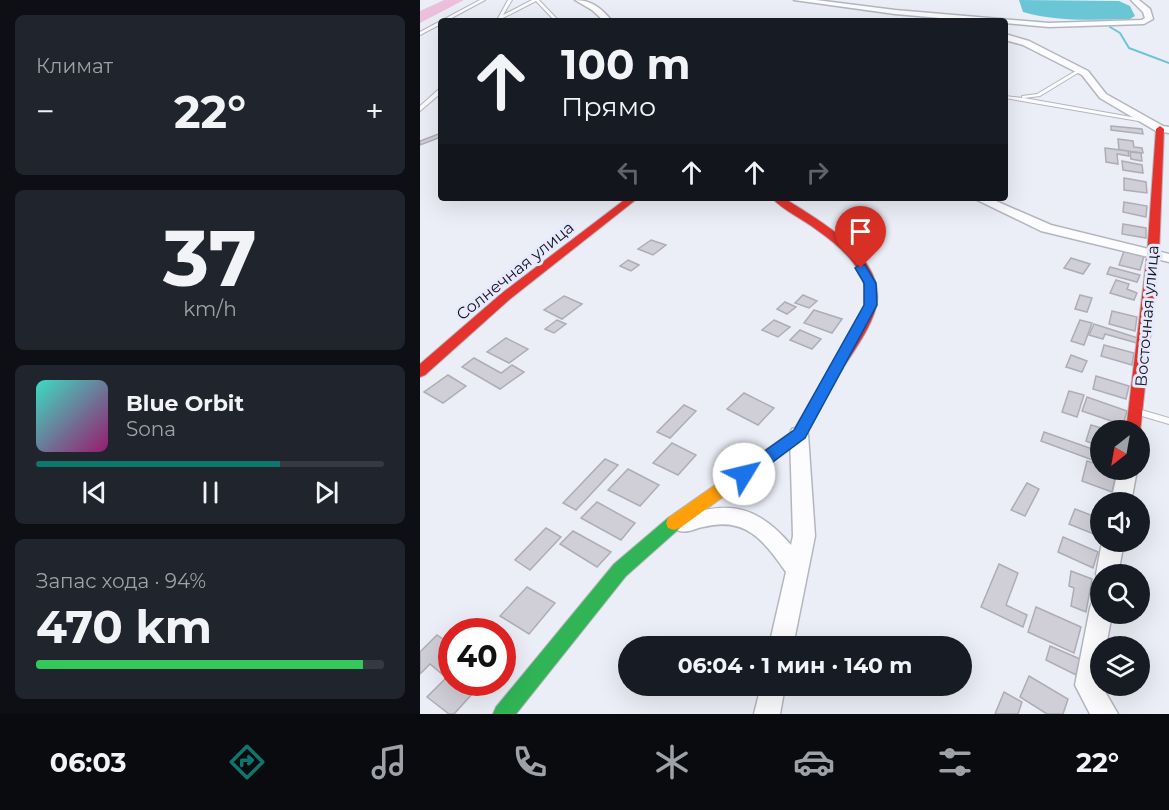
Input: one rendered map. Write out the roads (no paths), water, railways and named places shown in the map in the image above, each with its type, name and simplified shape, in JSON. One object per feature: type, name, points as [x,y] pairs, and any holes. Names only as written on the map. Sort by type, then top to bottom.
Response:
[{"type":"street","points":[[579,0],[605,18]]},
{"type":"street","points":[[798,0],[947,18]]},
{"type":"street","points":[[1008,21],[1049,25],[1144,22],[1149,19],[1148,11],[1135,0]]},
{"type":"street","points":[[1008,38],[1026,43],[1085,73],[1103,96],[1159,127]]},
{"type":"street","name":"Восточная улица","points":[[1136,420],[1153,255],[1159,127]]},
{"type":"street","name":"Солнечная улица","points":[[420,372],[506,296],[629,201]]},
{"type":"street","points":[[503,714],[620,570],[660,533],[799,434],[871,305],[870,283],[851,252],[824,227],[782,201]]},
{"type":"street","points":[[986,201],[1046,228],[1169,258]]},
{"type":"street","points":[[783,636],[804,536],[799,434]]},
{"type":"street","points":[[660,533],[708,516],[737,515],[754,521],[776,539],[797,570]]},
{"type":"street","points":[[1098,624],[1087,685],[1105,714]]},
{"type":"street","points":[[767,714],[771,696]]},
{"type":"lane","points":[[449,18],[483,0]]},
{"type":"lane","points":[[498,18],[510,0]]},
{"type":"lane","points":[[501,18],[536,0],[554,18]]},
{"type":"lane","points":[[420,34],[438,24]]},
{"type":"lane","points":[[1008,98],[1038,95],[1079,70]]},
{"type":"lane","points":[[420,109],[438,93]]},
{"type":"lane","points":[[1008,98],[1064,106],[1159,127]]},
{"type":"lane","points":[[1138,412],[1169,421]]},
{"type":"water","points":[[1019,0],[1119,1],[1130,6],[1135,16],[1130,19],[1103,20],[1049,17],[1023,12]]},
{"type":"waterway","points":[[1110,27],[1120,33],[1129,48],[1169,63]]}]
